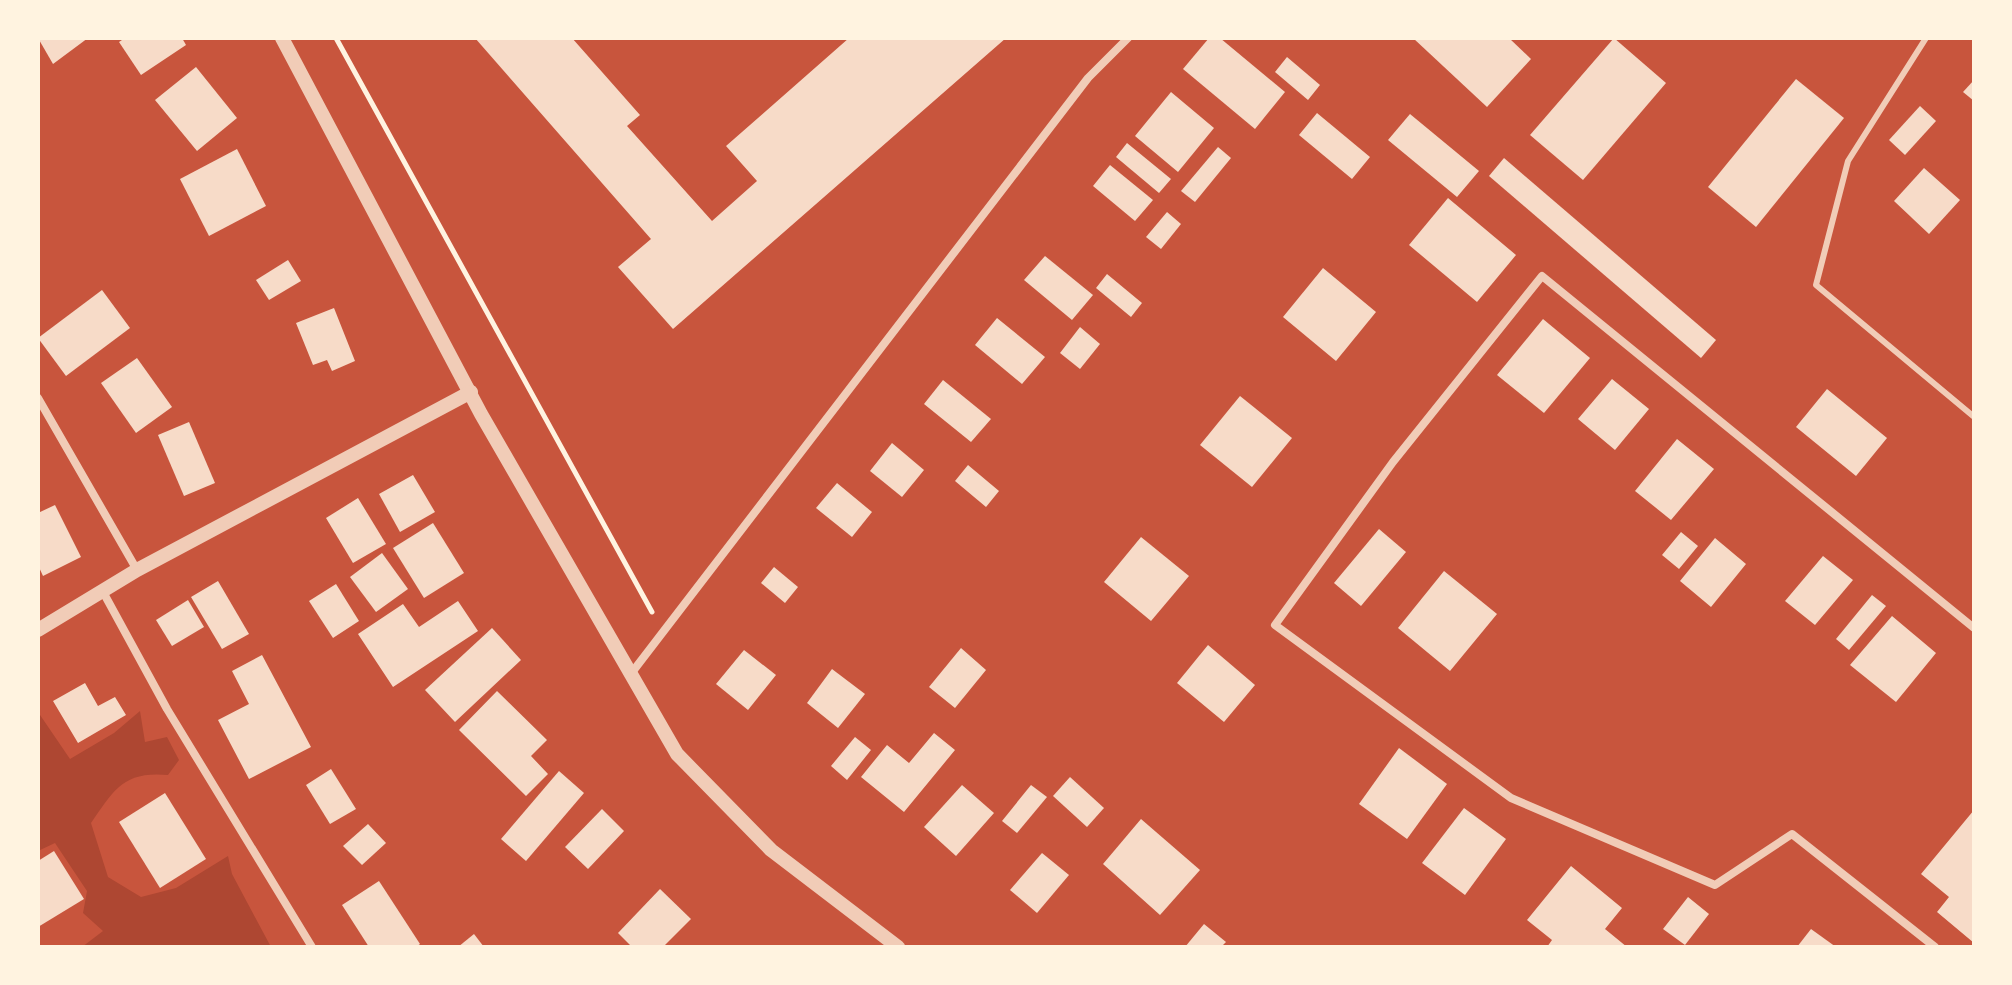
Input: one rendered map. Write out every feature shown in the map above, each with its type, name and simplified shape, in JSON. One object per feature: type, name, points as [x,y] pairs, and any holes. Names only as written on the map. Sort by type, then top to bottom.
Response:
[{"type":"street","points":[[282,38],[471,392],[677,754],[771,850],[898,947]]},
{"type":"street","points":[[630,675],[1088,78],[1128,38]]},
{"type":"street","points":[[1935,947],[1792,834],[1715,885],[1511,798],[1275,625],[1393,462],[1542,276],[1974,628]]},
{"type":"street","points":[[38,630],[137,570],[471,392]]},
{"type":"street","points":[[38,398],[137,570]]},
{"type":"street","points":[[102,590],[167,709],[312,947]]},
{"type":"lane","points":[[1926,38],[1848,161],[1816,285],[1973,416]]},
{"type":"path","points":[[336,38],[663,632]]},
{"type":"shaded area","points":[[140,711],[145,742],[167,737],[179,760],[168,775],[140,776],[121,785],[91,823],[108,877],[141,897],[176,888],[228,856],[232,874],[271,947],[82,947],[103,931],[83,913],[87,891],[55,843],[38,851],[38,712],[70,759],[114,733]]},
{"type":"building","points":[[38,38],[88,38],[53,64]]},
{"type":"building","points":[[125,38],[182,38],[186,45],[141,75],[119,42]]},
{"type":"building","points":[[475,38],[572,38],[640,115],[627,126],[712,221],[757,181],[726,146],[849,38],[1006,38],[673,329],[618,267],[651,239]]},
{"type":"building","points":[[1209,38],[1220,38],[1285,92],[1255,129],[1183,69]]},
{"type":"building","points":[[1413,38],[1509,38],[1531,59],[1487,107]]},
{"type":"building","points":[[1614,38],[1666,83],[1583,180],[1530,135]]},
{"type":"building","points":[[1287,57],[1320,85],[1308,100],[1275,72]]},
{"type":"building","points":[[196,67],[237,118],[197,151],[155,100]]},
{"type":"building","points":[[1796,79],[1844,118],[1756,227],[1708,187]]},
{"type":"building","points":[[1974,80],[1974,101],[1963,92]]},
{"type":"building","points":[[1171,92],[1214,128],[1178,172],[1135,136]]},
{"type":"building","points":[[1920,106],[1936,121],[1905,155],[1889,140]]},
{"type":"building","points":[[1317,113],[1370,157],[1352,179],[1299,135]]},
{"type":"building","points":[[1410,114],[1479,171],[1457,197],[1388,140]]},
{"type":"building","points":[[1127,143],[1171,179],[1159,193],[1116,157]]},
{"type":"building","points":[[1218,147],[1231,158],[1195,202],[1181,191]]},
{"type":"building","points":[[237,149],[266,206],[209,236],[180,179]]},
{"type":"building","points":[[1504,158],[1716,340],[1701,358],[1489,176]]},
{"type":"building","points":[[1110,165],[1153,200],[1135,221],[1093,186]]},
{"type":"building","points":[[1924,168],[1960,200],[1929,234],[1894,201]]},
{"type":"building","points":[[1448,198],[1516,255],[1477,302],[1409,245]]},
{"type":"building","points":[[1167,212],[1181,224],[1161,249],[1146,237]]},
{"type":"building","points":[[1045,256],[1093,295],[1072,320],[1024,280]]},
{"type":"building","points":[[288,260],[301,281],[269,300],[256,280]]},
{"type":"building","points":[[1323,268],[1376,312],[1336,361],[1283,317]]},
{"type":"building","points":[[1107,274],[1142,303],[1131,317],[1096,288]]},
{"type":"building","points":[[102,290],[130,328],[66,376],[38,338]]},
{"type":"building","points":[[334,308],[355,361],[332,371],[327,360],[313,365],[296,323]]},
{"type":"building","points":[[997,318],[1045,357],[1022,384],[975,345]]},
{"type":"building","points":[[1543,319],[1590,358],[1544,413],[1497,375]]},
{"type":"building","points":[[1080,327],[1100,344],[1080,369],[1060,353]]},
{"type":"building","points":[[137,358],[172,407],[136,433],[101,383]]},
{"type":"building","points":[[1612,379],[1649,409],[1615,450],[1578,419]]},
{"type":"building","points":[[943,380],[991,419],[971,442],[924,404]]},
{"type":"building","points":[[1827,389],[1887,438],[1856,476],[1796,427]]},
{"type":"building","points":[[1240,396],[1292,438],[1252,487],[1200,445]]},
{"type":"building","points":[[189,422],[215,483],[184,496],[158,435]]},
{"type":"building","points":[[1677,439],[1714,469],[1671,520],[1635,491]]},
{"type":"building","points":[[892,443],[924,470],[902,497],[870,471]]},
{"type":"building","points":[[968,465],[999,491],[986,507],[955,481]]},
{"type":"building","points":[[413,475],[435,512],[400,532],[379,494]]},
{"type":"building","points":[[837,483],[872,512],[852,537],[816,508]]},
{"type":"building","points":[[358,498],[386,544],[353,563],[326,518]]},
{"type":"building","points":[[55,505],[81,557],[43,576],[38,565],[38,513]]},
{"type":"building","points":[[433,523],[464,573],[424,598],[393,548]]},
{"type":"building","points":[[1379,529],[1406,552],[1361,606],[1334,583]]},
{"type":"building","points":[[1681,532],[1698,546],[1679,569],[1662,555]]},
{"type":"building","points":[[1141,537],[1189,576],[1151,621],[1104,582]]},
{"type":"building","points":[[1715,538],[1746,564],[1711,607],[1680,581]]},
{"type":"building","points":[[382,553],[408,589],[376,612],[350,577]]},
{"type":"building","points":[[1823,556],[1853,580],[1815,625],[1785,601]]},
{"type":"building","points":[[774,567],[798,587],[785,603],[761,583]]},
{"type":"building","points":[[1444,571],[1497,614],[1450,671],[1398,628]]},
{"type":"building","points":[[218,581],[249,634],[222,649],[191,597]]},
{"type":"building","points":[[336,584],[359,621],[333,638],[309,601]]},
{"type":"building","points":[[1872,595],[1886,606],[1849,650],[1836,639]]},
{"type":"building","points":[[188,600],[204,627],[172,646],[156,620]]},
{"type":"building","points":[[458,601],[478,631],[393,687],[358,634],[403,604],[419,627]]},
{"type":"building","points":[[1892,616],[1936,653],[1896,702],[1850,665]]},
{"type":"building","points":[[492,628],[521,660],[455,722],[425,690]]},
{"type":"building","points":[[1208,645],[1255,685],[1224,722],[1177,683]]},
{"type":"building","points":[[961,648],[986,670],[955,708],[929,687]]},
{"type":"building","points":[[744,650],[776,675],[748,710],[716,684]]},
{"type":"building","points":[[262,655],[311,747],[249,779],[218,720],[249,704],[232,671]]},
{"type":"building","points":[[832,669],[865,694],[838,728],[807,703]]},
{"type":"building","points":[[85,683],[98,706],[115,697],[126,715],[78,743],[53,701]]},
{"type":"building","points":[[497,691],[547,740],[531,756],[548,774],[526,796],[459,730]]},
{"type":"building","points":[[934,733],[955,750],[904,812],[861,777],[887,745],[909,763]]},
{"type":"building","points":[[855,737],[871,750],[847,780],[831,766]]},
{"type":"building","points":[[1399,748],[1447,784],[1407,839],[1359,804]]},
{"type":"building","points":[[331,769],[356,809],[330,824],[306,785]]},
{"type":"building","points":[[559,771],[584,793],[526,861],[501,839]]},
{"type":"building","points":[[1070,777],[1104,808],[1087,827],[1053,796]]},
{"type":"building","points":[[962,785],[994,813],[956,856],[924,827]]},
{"type":"building","points":[[1031,785],[1047,797],[1017,833],[1002,821]]},
{"type":"building","points":[[165,793],[206,859],[160,888],[119,822]]},
{"type":"building","points":[[1464,808],[1506,839],[1465,895],[1422,863]]},
{"type":"building","points":[[602,809],[624,831],[588,869],[565,847]]},
{"type":"building","points":[[1974,810],[1974,943],[1937,912],[1949,897],[1921,874]]},
{"type":"building","points":[[1141,819],[1200,870],[1160,915],[1103,864]]},
{"type":"building","points":[[368,824],[386,843],[362,865],[343,846]]},
{"type":"building","points":[[54,851],[84,899],[38,927],[38,861]]},
{"type":"building","points":[[1042,853],[1069,875],[1037,913],[1010,890]]},
{"type":"building","points":[[1571,866],[1622,908],[1605,929],[1627,947],[1547,947],[1552,940],[1527,920]]},
{"type":"building","points":[[379,881],[420,944],[416,947],[369,947],[342,905]]},
{"type":"building","points":[[660,889],[691,919],[663,947],[632,947],[618,933]]},
{"type":"building","points":[[1688,897],[1709,914],[1685,945],[1663,929]]},
{"type":"building","points":[[1204,924],[1226,942],[1221,947],[1185,947]]},
{"type":"building","points":[[1811,929],[1836,947],[1797,947]]},
{"type":"building","points":[[474,934],[484,947],[458,947]]}]
